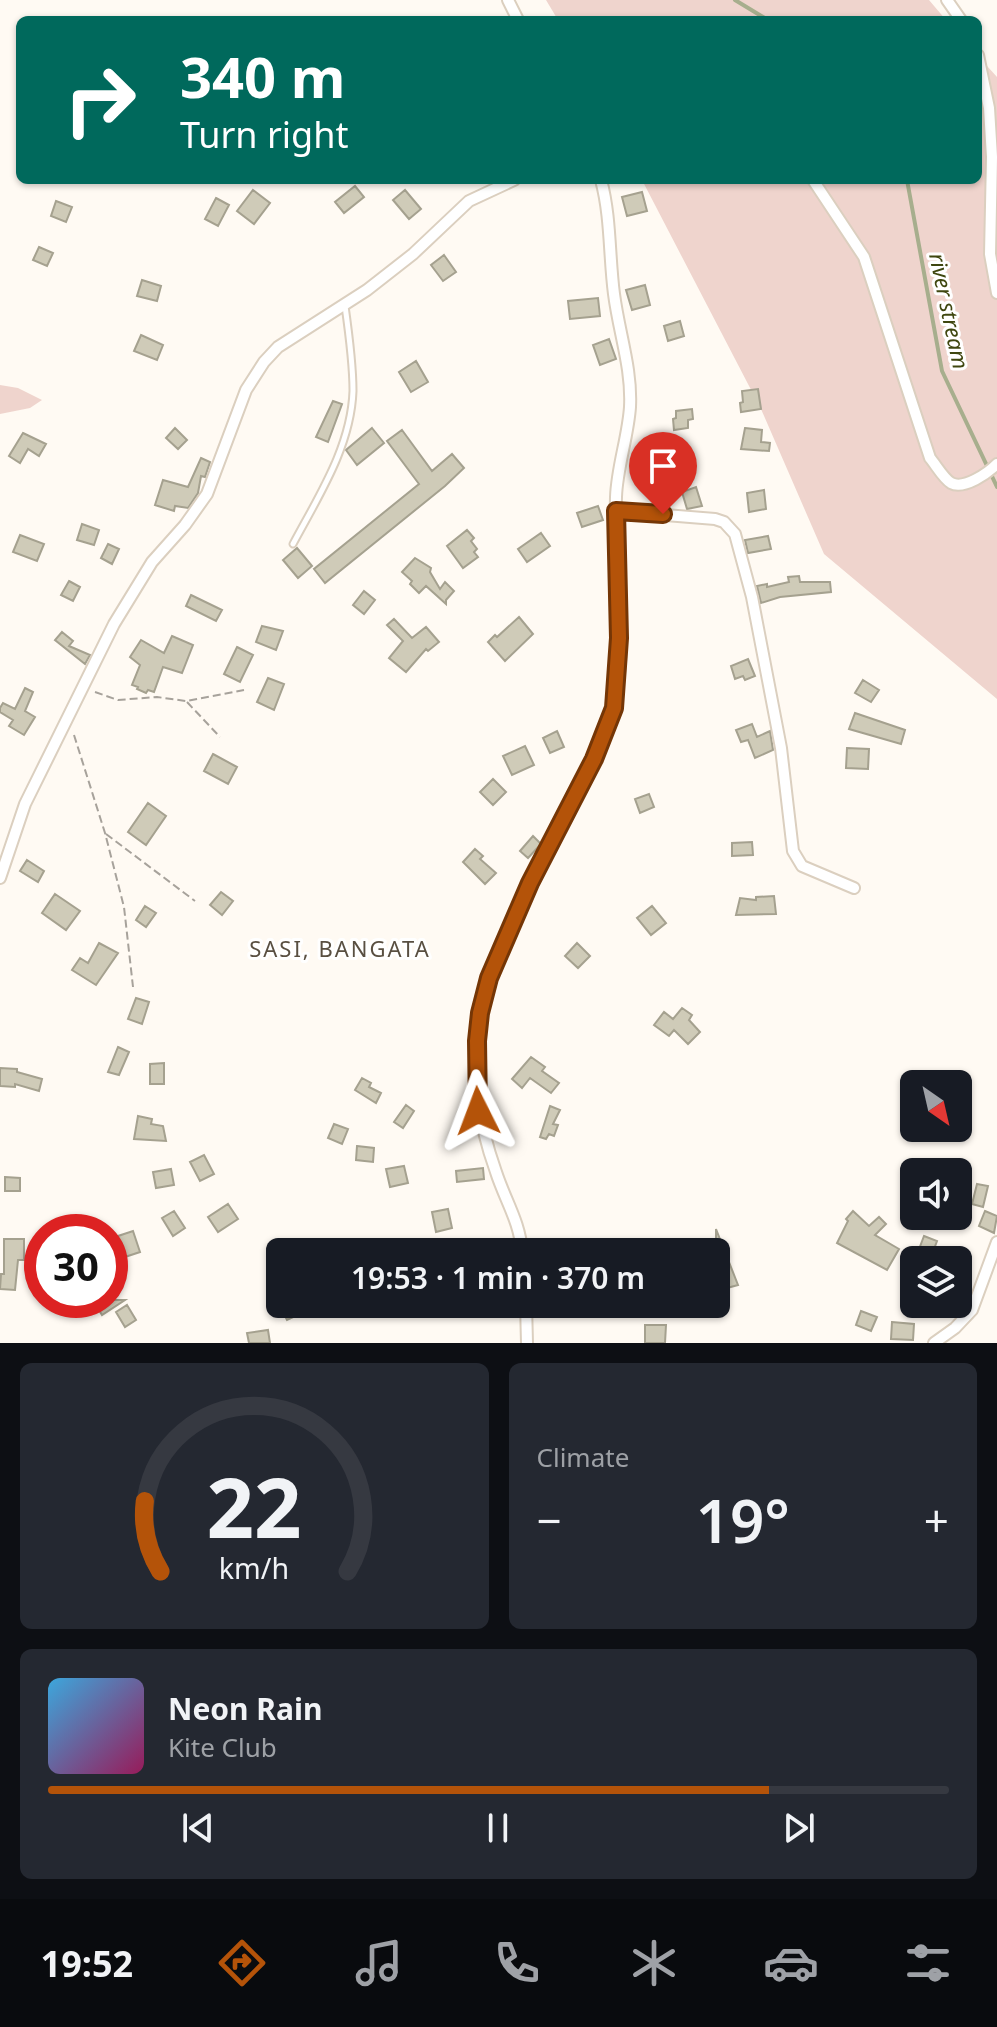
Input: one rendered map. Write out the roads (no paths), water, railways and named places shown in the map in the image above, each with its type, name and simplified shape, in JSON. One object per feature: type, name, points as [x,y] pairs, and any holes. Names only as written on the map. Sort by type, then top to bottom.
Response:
[{"type":"street","points":[[982,74],[989,108],[992,157],[990,254],[997,293]]},
{"type":"street","points":[[0,878],[25,804],[114,624],[152,562],[207,494],[246,390],[264,362],[278,347],[345,305],[413,254],[469,201],[505,184]]},
{"type":"street","points":[[520,1238],[518,1224],[496,1175],[478,1111],[476,1071],[480,1013],[502,944],[594,759],[614,708],[619,638],[616,495],[630,410],[631,376],[614,296],[601,184]]},
{"type":"street","points":[[816,184],[864,257],[930,458],[950,482],[959,485],[992,468]]},
{"type":"street","points":[[616,511],[715,519],[724,522],[735,534],[752,597],[774,711],[793,851],[802,866],[854,888]]},
{"type":"street","points":[[934,1343],[955,1328],[972,1310],[997,1242]]},
{"type":"street","points":[[526,1318],[527,1343]]},
{"type":"lane","points":[[293,544],[336,462],[348,419],[353,393],[345,305]]},
{"type":"waterway","name":"river stream","points":[[735,0],[761,16]]},
{"type":"waterway","name":"river stream","points":[[908,184],[942,371],[997,487]]},
{"type":"district","name":"SASI, BANGATA","points":[[340,949]]}]
